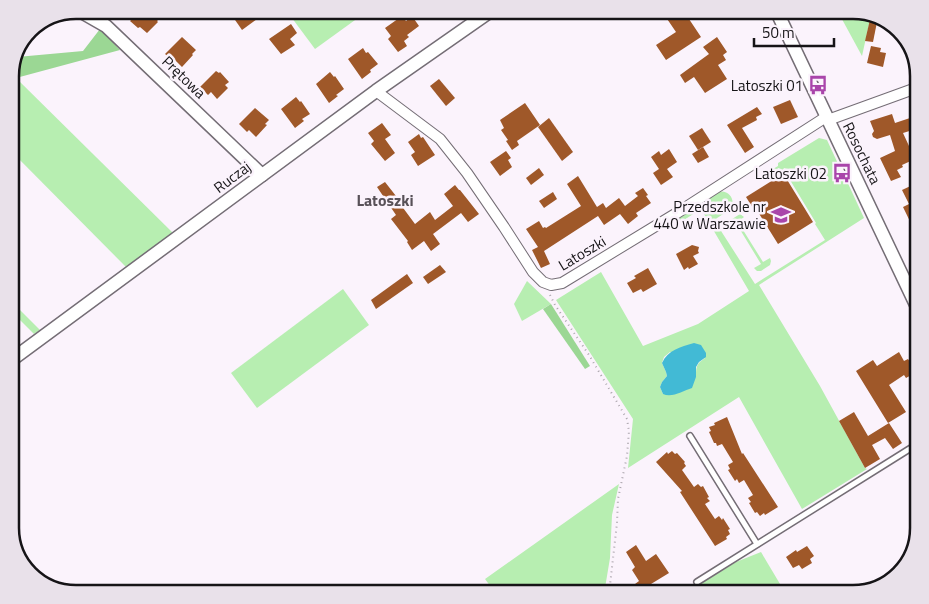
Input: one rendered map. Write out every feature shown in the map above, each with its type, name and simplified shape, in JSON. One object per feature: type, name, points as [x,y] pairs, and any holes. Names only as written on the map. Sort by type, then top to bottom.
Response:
[{"type":"street","name":"Prętowa","points":[[95,19],[106,26],[262,175]]},
{"type":"street","name":"Ruczaj","points":[[19,354],[376,91],[479,19]]},
{"type":"street","name":"Rosochata","points":[[780,19],[910,292]]},
{"type":"street","name":"Latoszki","points":[[376,91],[440,139],[468,173],[533,272],[547,284],[555,285],[562,283],[677,213],[827,118],[910,90]]},
{"type":"lane","points":[[690,436],[758,544]]},
{"type":"lane","points":[[697,582],[910,449]]},
{"type":"path","points":[[547,284],[555,305],[589,354],[627,419],[629,432],[627,456],[618,499],[610,585]]},
{"type":"path","points":[[692,585],[697,582]]},
{"type":"green space","points":[[293,19],[356,19],[315,49]]},
{"type":"green space","points":[[842,19],[861,19],[870,21],[862,56]]},
{"type":"green space","points":[[100,29],[120,50],[19,77],[23,56],[83,51]]},
{"type":"green space","points":[[19,81],[173,233],[126,267],[19,159]]},
{"type":"green space","points":[[819,138],[827,140],[840,168],[838,169],[842,178],[845,177],[864,218],[759,285],[867,469],[802,509],[739,397],[628,468],[633,419],[556,300],[601,272],[643,346],[698,324],[749,291],[701,209],[673,227],[672,223],[718,192],[728,194],[733,202],[731,209],[714,220],[755,284],[825,240],[787,175],[785,168],[783,169],[786,175],[784,176],[779,168],[761,179],[760,177],[778,166],[778,163]],"holes":[[[670,352],[705,358],[697,366],[696,377],[663,394],[660,387],[667,376],[662,363],[664,357]]]},
{"type":"green space","points":[[740,214],[744,217],[738,222],[763,262],[770,258],[770,265],[761,271],[757,271],[754,268],[761,264],[736,223],[729,227],[728,225],[729,221]]},
{"type":"green space","points":[[527,281],[551,304],[522,321],[514,304]]},
{"type":"green space","points":[[343,289],[369,325],[257,408],[231,373]]},
{"type":"green space","points":[[551,304],[590,366],[585,369],[543,309]]},
{"type":"green space","points":[[19,309],[40,330],[34,334],[19,319]]},
{"type":"green space","points":[[619,484],[612,515],[610,558],[606,585],[489,585],[485,579]]},
{"type":"green space","points":[[761,552],[781,585],[699,585],[736,562]]},
{"type":"water","points":[[694,343],[701,345],[706,353],[706,357],[696,367],[696,377],[692,388],[674,395],[663,394],[660,387],[667,376],[662,363],[675,350]]},
{"type":"building","points":[[132,19],[159,19],[147,33],[130,21]]},
{"type":"building","points":[[234,19],[257,19],[242,30]]},
{"type":"building","points":[[398,19],[404,19],[406,21],[414,19],[419,26],[407,35],[409,37],[404,41],[407,46],[398,52],[388,39],[391,36],[385,28]]},
{"type":"building","points":[[667,19],[689,19],[701,37],[666,60],[656,45],[676,32]]},
{"type":"building","points":[[870,21],[877,24],[873,42],[865,41]]},
{"type":"building","points":[[291,24],[297,33],[290,39],[295,45],[281,54],[269,39]]},
{"type":"building","points":[[182,37],[196,50],[182,67],[165,54]]},
{"type":"building","points":[[717,37],[727,52],[723,55],[726,60],[718,65],[727,79],[705,93],[694,77],[685,83],[680,75],[709,54],[703,47]]},
{"type":"building","points":[[871,46],[881,48],[880,52],[886,53],[883,67],[867,63]]},
{"type":"building","points":[[363,48],[378,64],[362,79],[348,59]]},
{"type":"building","points":[[216,71],[220,72],[229,82],[225,85],[228,88],[217,99],[211,92],[208,95],[200,87]]},
{"type":"building","points":[[330,72],[344,89],[329,103],[316,84]]},
{"type":"building","points":[[439,79],[455,98],[446,106],[430,86]]},
{"type":"building","points":[[296,97],[310,114],[302,119],[304,121],[295,128],[281,109]]},
{"type":"building","points":[[790,100],[798,117],[781,124],[773,107]]},
{"type":"building","points":[[525,103],[540,125],[517,141],[519,145],[512,150],[501,130],[504,128],[500,120]]},
{"type":"building","points":[[757,107],[762,114],[756,117],[757,120],[742,128],[754,147],[745,153],[727,125]]},
{"type":"building","points":[[255,108],[269,120],[256,137],[239,124]]},
{"type":"building","points":[[892,114],[895,123],[910,118],[910,131],[903,133],[910,148],[910,161],[897,170],[901,177],[891,181],[880,158],[895,151],[890,135],[877,139],[873,137],[874,131],[870,121]]},
{"type":"building","points":[[549,118],[573,152],[562,161],[538,127]]},
{"type":"building","points":[[382,123],[391,135],[385,139],[395,153],[385,161],[371,144],[374,141],[368,133]]},
{"type":"building","points":[[702,128],[711,142],[698,150],[689,136]]},
{"type":"building","points":[[419,134],[435,155],[418,166],[411,155],[415,152],[408,142]]},
{"type":"building","points":[[703,147],[709,157],[698,163],[692,154]]},
{"type":"building","points":[[669,149],[677,162],[667,169],[673,177],[661,185],[653,173],[659,169],[651,157],[659,151],[661,155]]},
{"type":"building","points":[[506,151],[511,158],[508,160],[512,167],[500,176],[490,162]]},
{"type":"building","points":[[539,168],[544,175],[531,185],[526,178]]},
{"type":"building","points":[[578,176],[597,207],[603,203],[606,208],[619,198],[625,206],[638,196],[635,193],[643,188],[651,203],[636,213],[638,216],[628,224],[620,214],[604,225],[598,216],[544,251],[550,264],[541,268],[532,250],[538,247],[526,229],[539,221],[543,228],[546,228],[581,206],[567,184]]},
{"type":"building","points":[[778,177],[781,181],[786,178],[813,222],[778,244],[746,197]]},
{"type":"building","points":[[385,182],[415,224],[430,212],[435,220],[453,206],[444,194],[455,185],[479,214],[468,222],[461,213],[433,234],[440,244],[431,251],[424,241],[412,250],[408,241],[391,219],[396,215],[377,187]]},
{"type":"building","points":[[910,186],[910,221],[903,207],[909,204],[902,190]]},
{"type":"building","points":[[553,192],[557,199],[544,208],[539,201]]},
{"type":"building","points":[[692,245],[699,247],[699,253],[693,256],[698,264],[684,270],[676,254]]},
{"type":"building","points":[[440,265],[446,272],[428,284],[423,277]]},
{"type":"building","points":[[648,268],[657,284],[643,292],[641,289],[633,293],[627,283],[636,278],[634,276]]},
{"type":"building","points":[[407,274],[413,283],[376,309],[371,300]]},
{"type":"building","points":[[899,352],[904,361],[908,359],[910,362],[910,376],[906,378],[904,375],[889,385],[906,412],[888,423],[856,371],[873,360],[877,366]]},
{"type":"building","points":[[854,412],[868,436],[889,423],[902,443],[893,449],[885,438],[872,445],[880,459],[865,468],[839,421]]},
{"type":"building","points":[[727,417],[742,454],[778,507],[765,515],[764,513],[760,516],[757,512],[755,513],[748,498],[753,495],[744,480],[739,483],[737,479],[735,481],[728,470],[730,469],[728,465],[733,462],[722,444],[717,446],[714,443],[709,432],[711,431],[709,427]]},
{"type":"building","points":[[672,451],[675,454],[677,453],[685,462],[686,466],[682,470],[694,487],[698,484],[701,487],[703,486],[710,501],[705,504],[715,519],[719,516],[722,520],[723,518],[730,529],[728,530],[730,534],[726,537],[727,539],[715,546],[680,492],[682,491],[656,462],[667,452],[668,454]]},
{"type":"building","points":[[636,545],[646,561],[656,554],[669,573],[652,585],[636,585],[639,581],[632,570],[635,567],[626,552]]},
{"type":"building","points":[[807,546],[814,556],[810,559],[812,563],[802,569],[799,565],[793,568],[786,557],[796,550],[797,552]]},
{"type":"place","name":"Latoszki 01","points":[[818,85]]},
{"type":"place","name":"Latoszki 02","points":[[842,173]]},
{"type":"place","name":"Przedszkole nr 440 w Warszawie","points":[[781,215]]},
{"type":"district","name":"Latoszki","points":[[385,200]]}]
